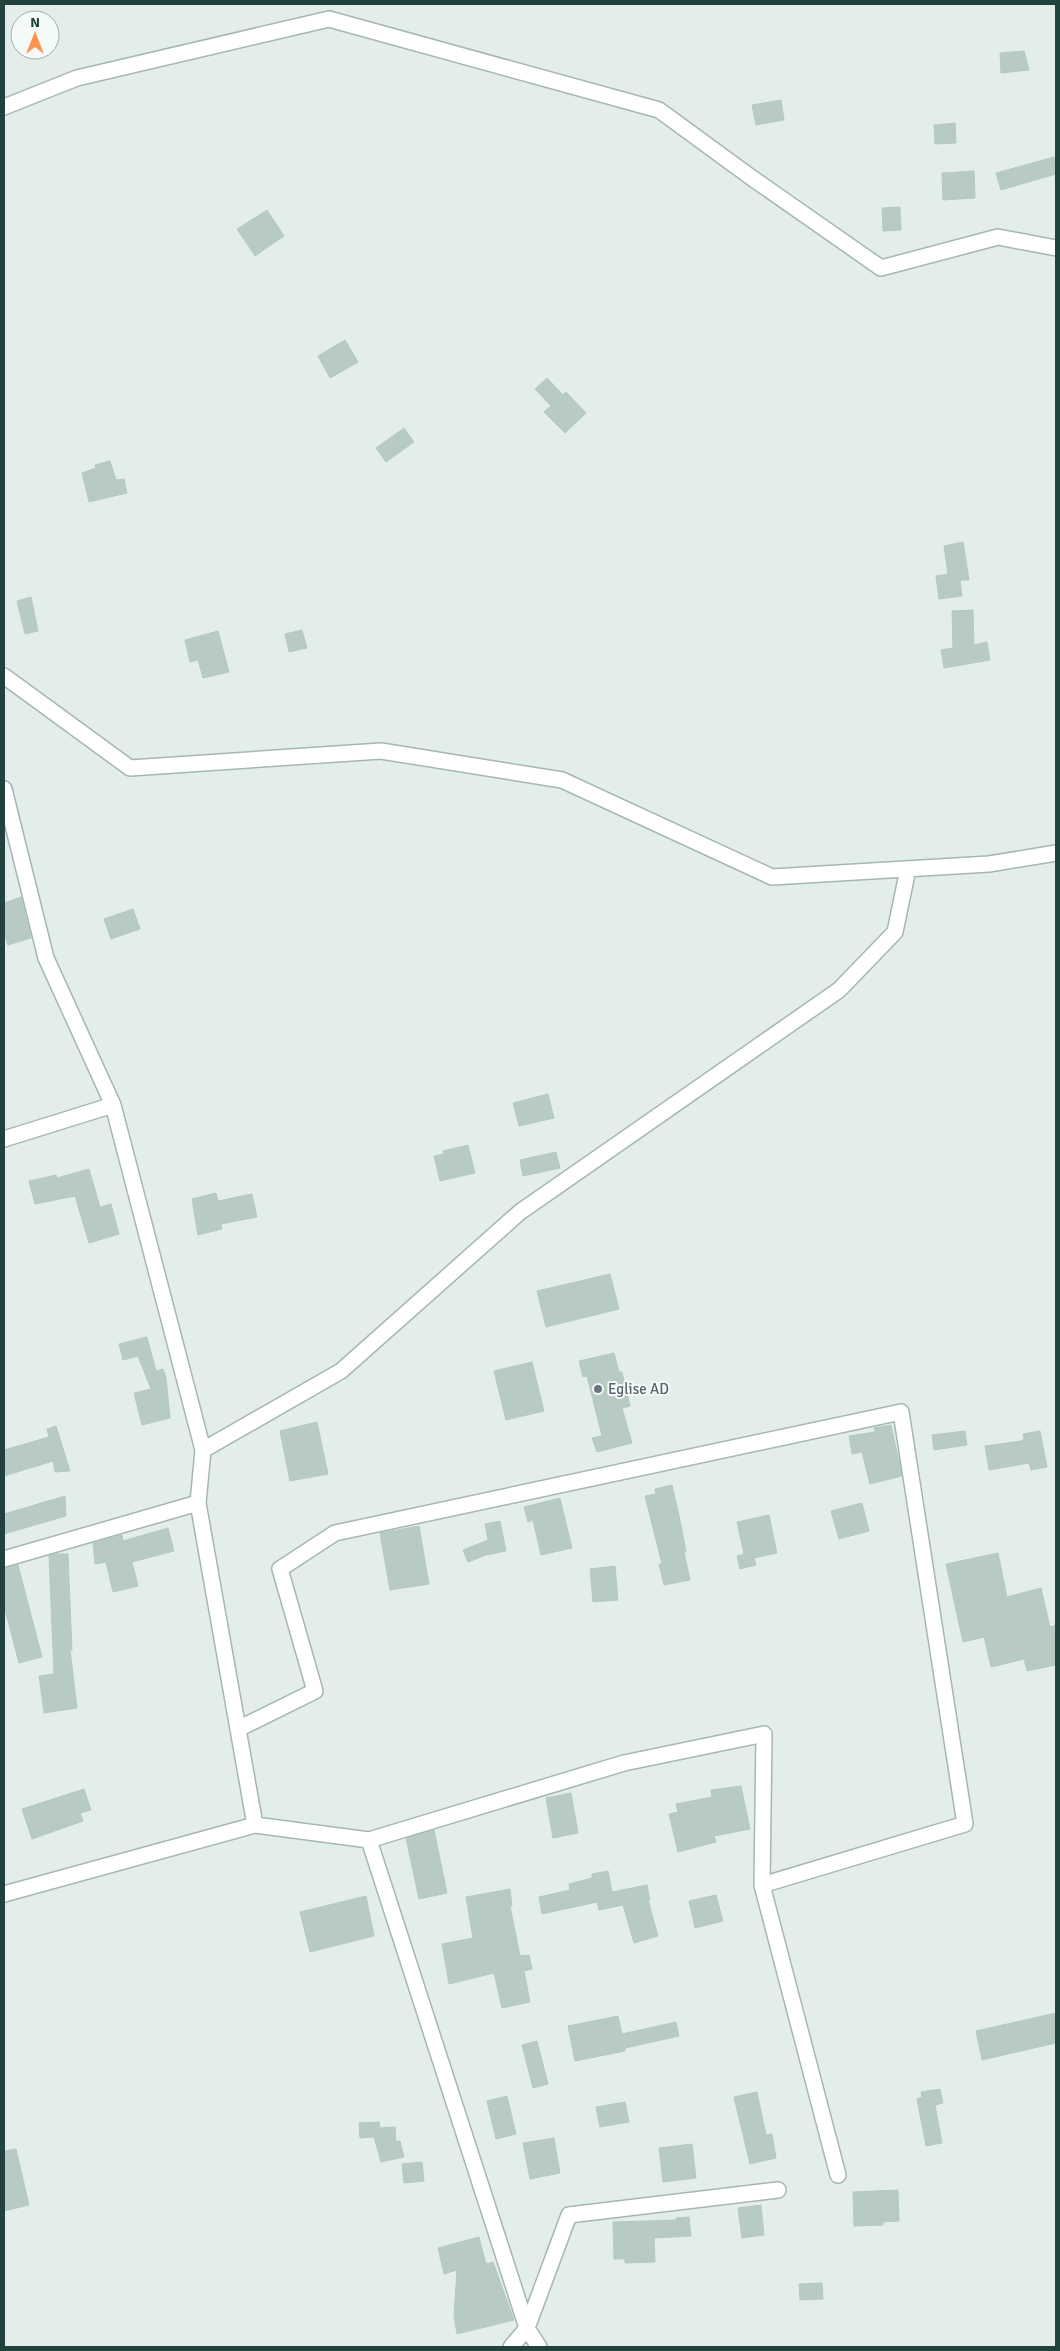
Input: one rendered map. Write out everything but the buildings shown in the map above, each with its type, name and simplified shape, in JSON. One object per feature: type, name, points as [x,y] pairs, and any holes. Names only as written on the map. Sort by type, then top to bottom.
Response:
[{"type":"street","points":[[4,107],[77,78],[329,19],[659,110],[752,178],[882,268],[998,237],[1056,248]]},
{"type":"street","points":[[4,676],[130,768],[381,751],[562,780],[772,877],[989,864],[1056,853]]},
{"type":"street","points":[[4,789],[46,958],[113,1105],[203,1450],[198,1503],[255,1825]]},
{"type":"street","points":[[203,1450],[341,1371],[520,1212],[839,990],[895,932],[908,869]]},
{"type":"street","points":[[4,1139],[113,1105]]},
{"type":"street","points":[[238,1728],[315,1691],[280,1569],[335,1534],[901,1412],[965,1824],[762,1885]]},
{"type":"street","points":[[4,1559],[198,1503]]},
{"type":"street","points":[[4,1894],[255,1825],[369,1840],[624,1763],[764,1734],[762,1885],[838,2175]]},
{"type":"street","points":[[369,1840],[527,2328],[539,2347]]},
{"type":"street","points":[[510,2347],[527,2328],[569,2215],[778,2190]]},
{"type":"place","name":"Eglise AD","points":[[598,1389]]}]
